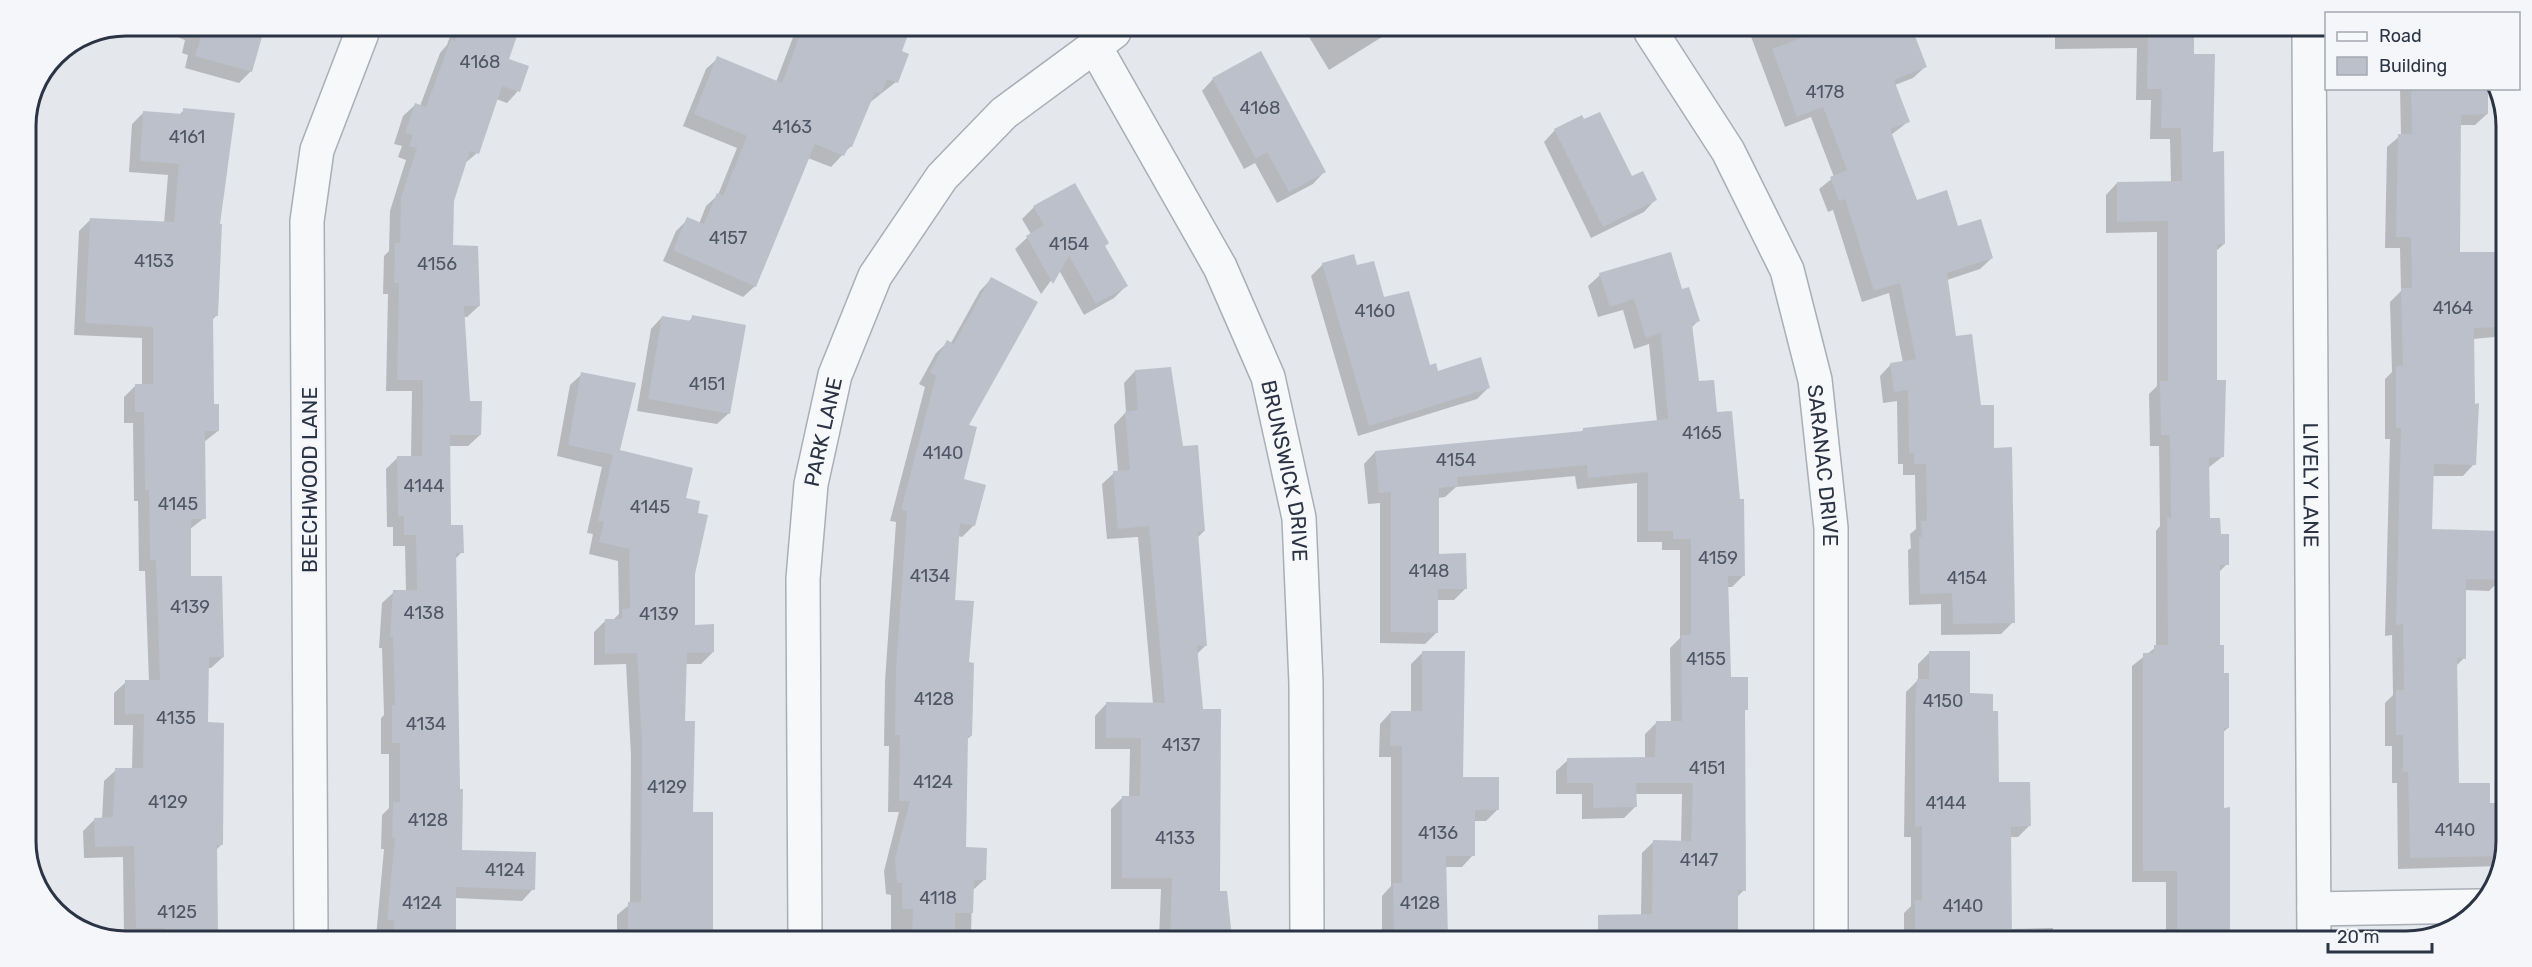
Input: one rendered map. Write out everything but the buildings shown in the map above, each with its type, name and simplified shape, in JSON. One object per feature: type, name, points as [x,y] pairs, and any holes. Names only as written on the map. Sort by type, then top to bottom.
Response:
[{"type":"street","name":"BEECHWOOD LANE","points":[[311,931],[308,221],[316,150],[361,36]]},
{"type":"street","name":"SARANAC DRIVE","points":[[1654,36],[1728,151],[1786,270],[1815,380],[1831,528],[1831,931]]},
{"type":"street","name":"LIVELY LANE","points":[[2309,36],[2314,931]]},
{"type":"street","name":"PARK LANE","points":[[805,931],[803,579],[811,484],[835,375],[875,276],[942,177],[1004,113],[1104,39]]},
{"type":"street","name":"BRUNSWICK DRIVE","points":[[1104,39],[1220,267],[1268,377],[1299,518],[1306,683],[1307,931]]},
{"type":"street","points":[[2314,909],[2469,906]]}]
